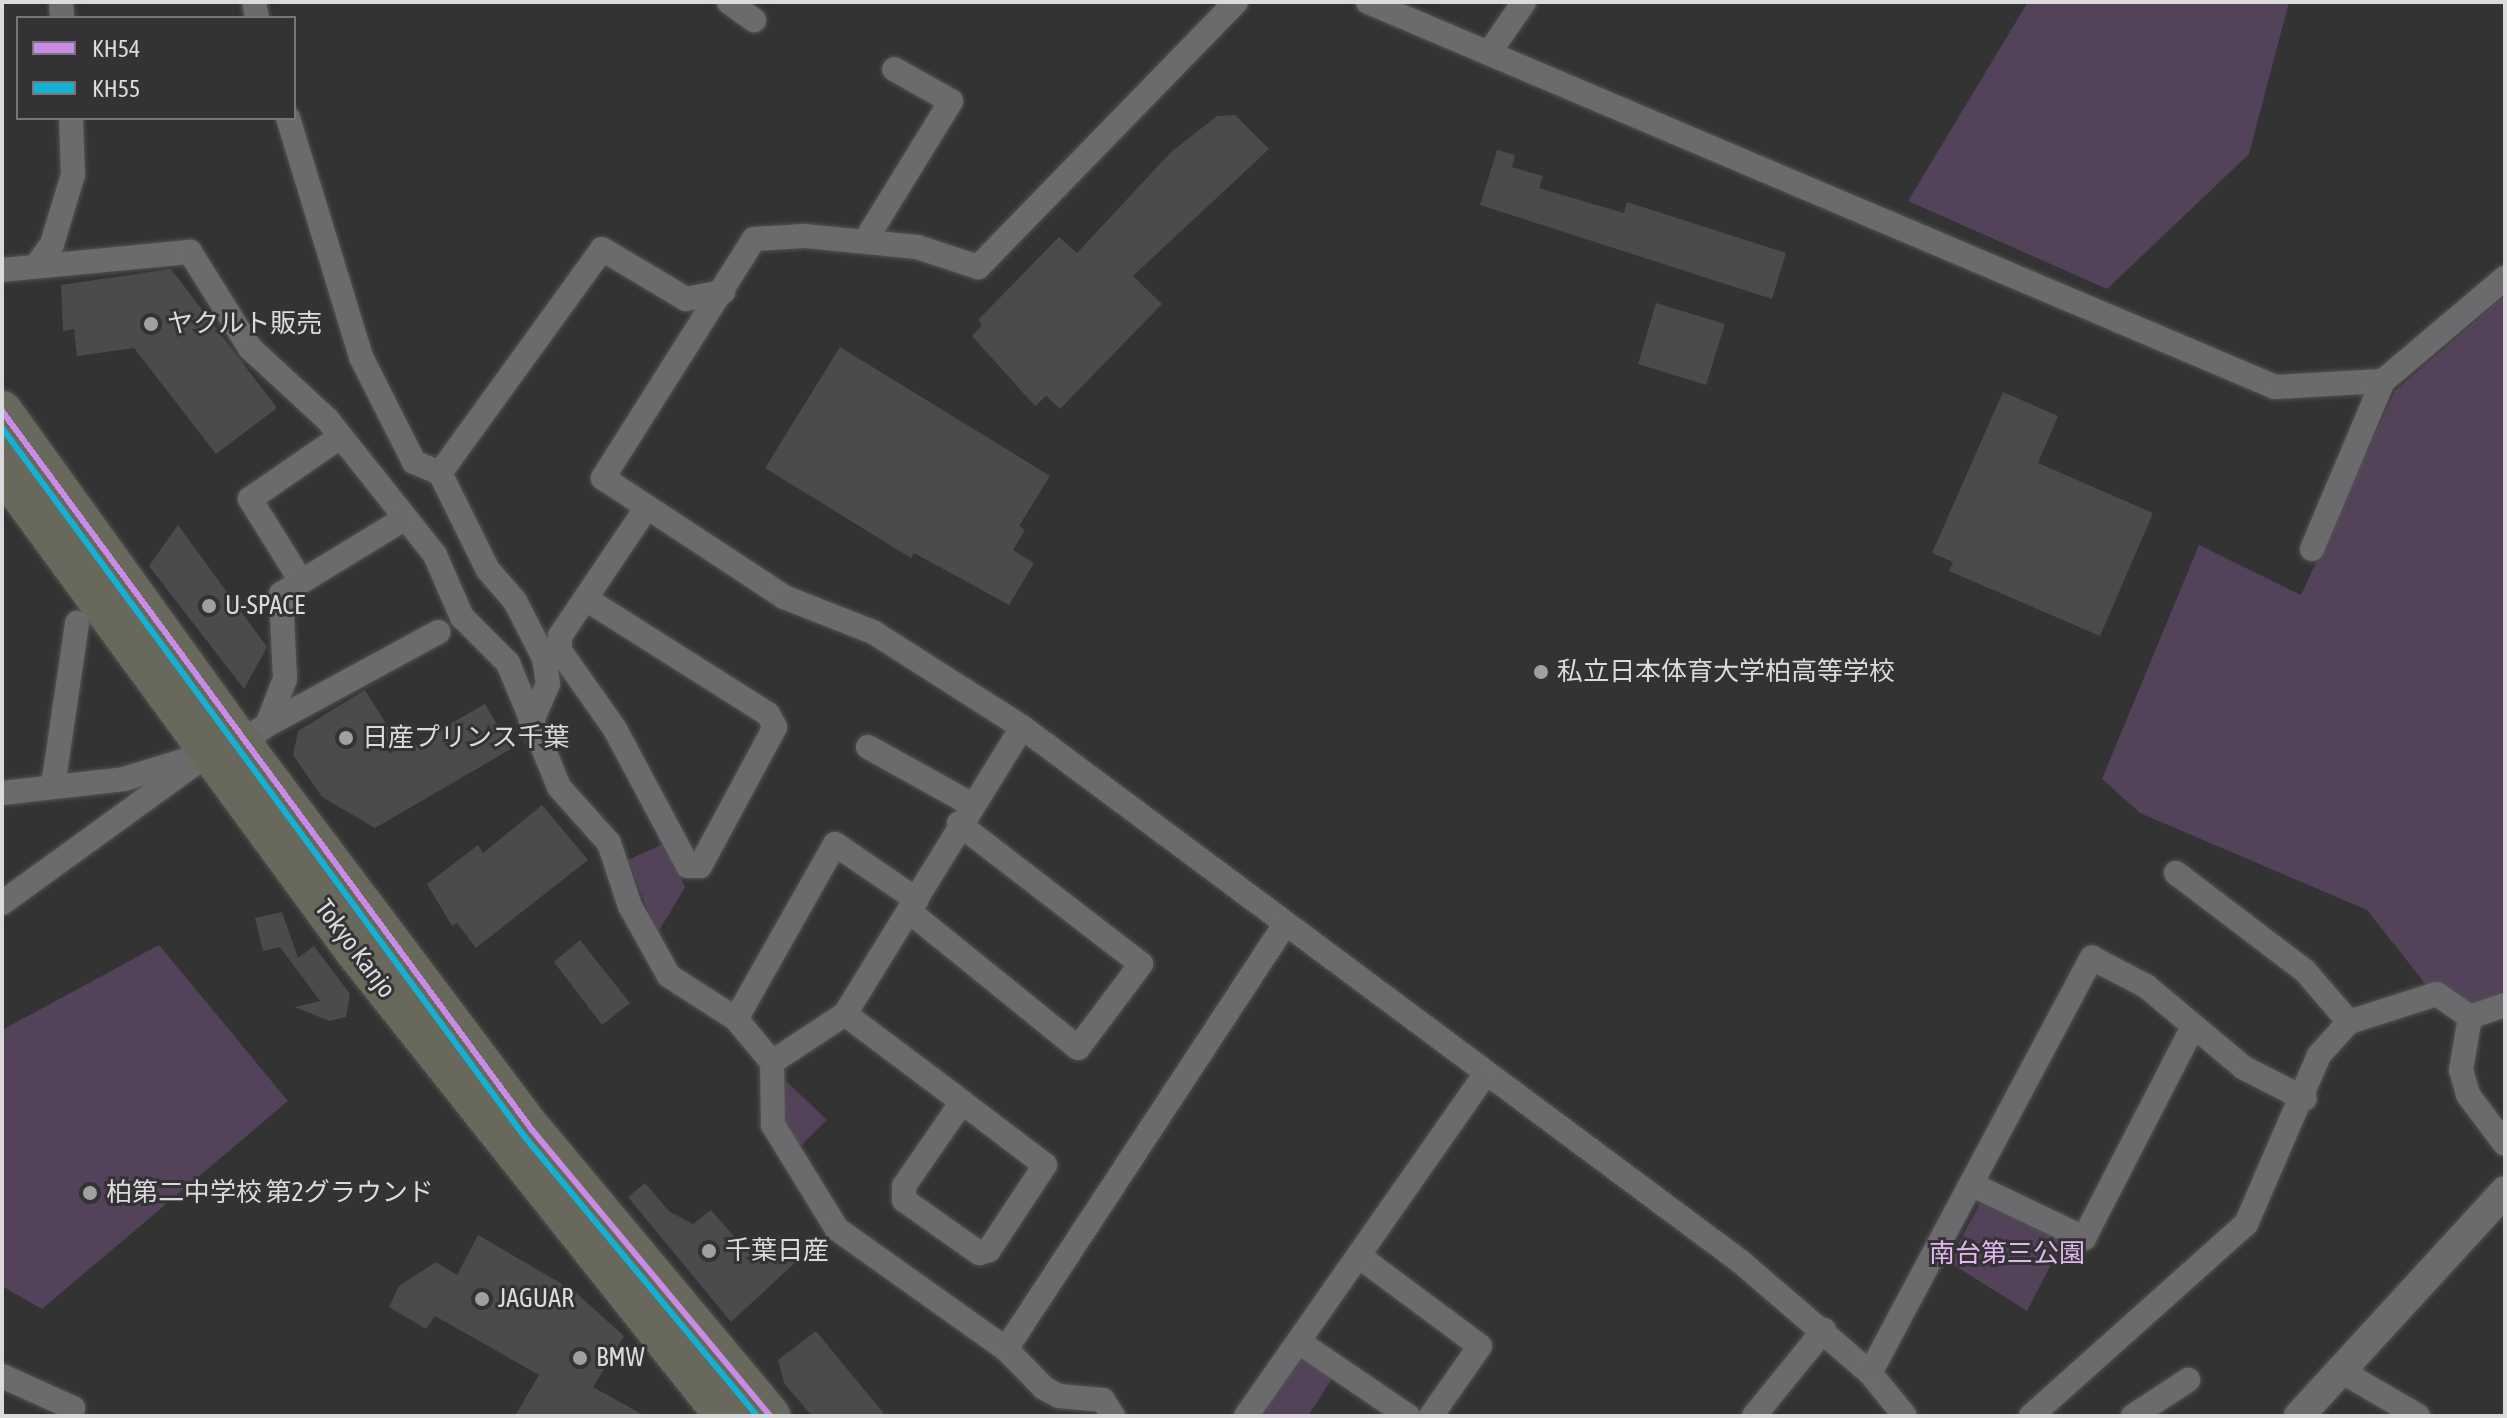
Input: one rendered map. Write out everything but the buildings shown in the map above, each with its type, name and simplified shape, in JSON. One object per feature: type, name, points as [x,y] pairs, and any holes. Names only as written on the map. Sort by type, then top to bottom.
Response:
[{"type":"highway","name":"Tokyo Kanjo","points":[[2,411],[239,740],[532,1130],[770,1416]]},
{"type":"highway","name":"Tokyo Kanjo","points":[[2,469],[239,740],[509,1150],[725,1416]]},
{"type":"street","points":[[729,2],[754,20]]},
{"type":"street","points":[[1236,2],[978,267],[917,247],[865,241],[754,239],[603,478],[645,510],[784,597],[873,632],[925,661],[1022,727],[1284,926],[1741,1262],[1824,1330],[1870,1373],[1892,1411]]},
{"type":"street","points":[[1368,2],[2275,387],[2383,381]]},
{"type":"street","points":[[1489,53],[1524,2]]},
{"type":"street","points":[[865,241],[951,101],[894,69]]},
{"type":"street","points":[[39,262],[52,244],[73,175],[71,120]]},
{"type":"street","points":[[289,120],[361,357],[414,462],[440,473],[488,570],[515,601],[544,658],[548,684],[531,723]]},
{"type":"street","points":[[440,473],[602,249],[686,299],[723,292]]},
{"type":"street","points":[[2,270],[39,262],[190,252],[250,348],[340,437],[435,555],[462,617],[508,663],[559,787],[609,843],[651,950],[690,994],[736,1019],[772,1062],[773,1125],[837,1229],[1006,1349],[1044,1388],[1059,1396],[1103,1400],[1113,1416]]},
{"type":"street","points":[[2312,549],[2383,381],[2505,278]]},
{"type":"street","points":[[301,581],[250,499],[340,437]]},
{"type":"street","points":[[586,599],[768,714],[775,727],[700,866],[688,866],[615,729],[560,651],[560,636],[645,510]]},
{"type":"street","points":[[2,793],[124,779],[239,740],[285,679],[281,594],[404,519]]},
{"type":"street","points":[[53,786],[77,623]]},
{"type":"street","points":[[2,903],[239,740],[438,632]]},
{"type":"street","points":[[772,1062],[845,1014],[913,906],[965,814],[1022,727]]},
{"type":"street","points":[[736,1019],[835,844],[913,906],[1078,1048],[1141,964],[965,814],[868,747]]},
{"type":"street","points":[[2176,873],[2305,971],[2349,1022]]},
{"type":"street","points":[[1006,1349],[1284,926]]},
{"type":"street","points":[[1870,1373],[1975,1186],[2092,958],[2146,986],[2244,1068],[2305,1099]]},
{"type":"street","points":[[2040,1412],[2246,1224],[2305,1099],[2319,1055],[2349,1022],[2437,994],[2470,1017]]},
{"type":"street","points":[[2470,1017],[2505,1005]]},
{"type":"street","points":[[845,1014],[962,1102],[1045,1165],[989,1250],[979,1253],[904,1200],[904,1186],[962,1102]]},
{"type":"street","points":[[2470,1017],[2461,1070],[2468,1095],[2505,1144]]},
{"type":"street","points":[[1975,1186],[2084,1238],[2193,1027]]},
{"type":"street","points":[[1246,1416],[1485,1075]]},
{"type":"street","points":[[2299,1416],[2505,1191]]},
{"type":"street","points":[[1360,1257],[1480,1346],[1431,1416]]},
{"type":"street","points":[[1754,1416],[1824,1330]]},
{"type":"street","points":[[1299,1342],[1408,1416]]},
{"type":"street","points":[[2341,1371],[2418,1416]]},
{"type":"street","points":[[2,1376],[73,1408],[69,1416]]},
{"type":"street","points":[[2133,1416],[2188,1380]]},
{"type":"green space","points":[[2028,2],[2289,2],[2249,154],[2107,289],[1908,201]]},
{"type":"green space","points":[[2505,295],[2505,993],[2469,1005],[2454,991],[2427,986],[2367,910],[2140,813],[2102,779],[2199,545],[2301,595],[2395,391]]},
{"type":"green space","points":[[665,843],[685,887],[657,934],[628,860]]},
{"type":"green space","name":"柏第二中学校 第2グラウンド","points":[[159,945],[288,1101],[42,1309],[2,1286],[2,1030]]},
{"type":"green space","points":[[784,1079],[827,1120],[796,1150],[784,1124]]},
{"type":"green space","name":"南台第三公園","points":[[1987,1201],[2063,1241],[2027,1311],[1949,1262],[1979,1205]]},
{"type":"green space","points":[[1310,1360],[1333,1377],[1308,1416],[1261,1416],[1298,1361]]},
{"type":"transit line","name":"KH54","points":[[2,411],[532,1130],[770,1416]]},
{"type":"transit line","name":"KH55","points":[[2,428],[524,1136],[757,1416]]},
{"type":"place","name":"ヤクルト販売","points":[[151,324]]},
{"type":"place","name":"U-SPACE","points":[[209,606]]},
{"type":"place","name":"私立日本体育大学柏高等学校","points":[[1541,672]]},
{"type":"place","name":"日産プリンス千葉","points":[[346,738]]},
{"type":"place","name":"柏第二中学校 第2グラウンド","points":[[90,1193]]},
{"type":"place","name":"千葉日産","points":[[709,1251]]},
{"type":"place","name":"JAGUAR","points":[[482,1299]]},
{"type":"place","name":"BMW","points":[[580,1358]]}]
